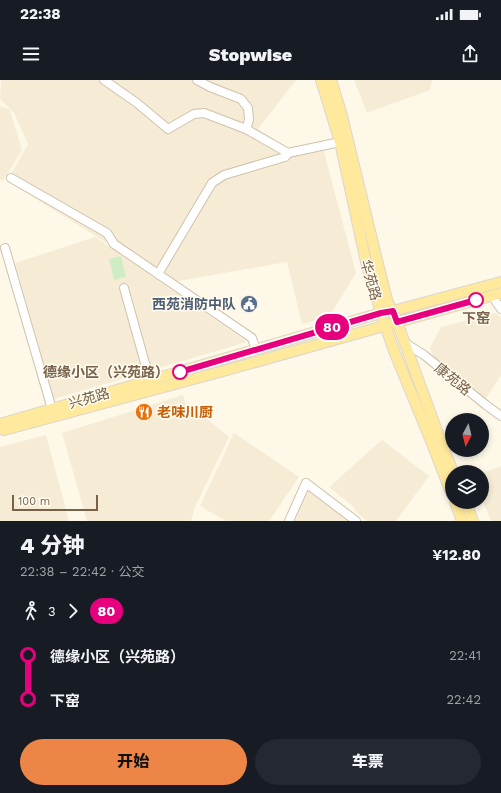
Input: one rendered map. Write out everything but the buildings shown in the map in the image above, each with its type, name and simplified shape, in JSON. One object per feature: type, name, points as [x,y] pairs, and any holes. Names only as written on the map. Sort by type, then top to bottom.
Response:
[{"type":"main road","name":"华苑路","points":[[321,80],[340,142],[366,262],[385,326],[445,477]]},
{"type":"main road","name":"华苑路","points":[[331,80],[341,112],[387,300],[393,311],[450,465]]},
{"type":"main road","name":"兴苑路","points":[[0,424],[381,313],[501,282]]},
{"type":"main road","name":"兴苑路","points":[[0,431],[220,372],[497,294]]},
{"type":"main road","points":[[458,509],[462,521]]},
{"type":"main road","points":[[469,509],[473,521]]},
{"type":"street","points":[[104,80],[137,103],[168,129],[194,114],[204,113],[246,129],[288,153]]},
{"type":"street","points":[[197,80],[210,87],[241,99],[248,108],[249,120],[246,129]]},
{"type":"street","points":[[158,274],[212,183],[224,175],[285,157],[288,153],[340,142]]},
{"type":"street","points":[[11,178],[107,233],[114,244],[252,338],[256,350]]},
{"type":"street","points":[[5,248],[52,409]]},
{"type":"street","points":[[124,288],[150,381]]},
{"type":"street","points":[[497,294],[501,309]]},
{"type":"street","name":"康苑路","points":[[405,343],[424,355],[501,416]]},
{"type":"street","points":[[289,521],[306,483],[356,521]]},
{"type":"shaded area","points":[[1,80],[296,80],[258,129],[285,148],[278,161],[323,148],[356,273],[329,317],[302,324],[287,262],[178,281],[162,273],[211,180],[157,274],[7,181],[28,144],[14,113],[0,99]]},
{"type":"shaded area","points":[[354,80],[432,80],[430,90],[367,113]]},
{"type":"shaded area","points":[[0,106],[10,110],[22,150],[3,181],[0,179]]},
{"type":"shaded area","points":[[95,237],[247,342],[54,399],[15,263]]},
{"type":"shaded area","points":[[496,313],[501,317],[501,375],[485,400],[435,359],[430,348],[441,327]]},
{"type":"shaded area","points":[[183,395],[187,410],[194,408],[229,437],[195,507],[191,521],[87,521],[62,433]]},
{"type":"shaded area","points":[[234,433],[299,477],[269,521],[226,521],[200,506]]},
{"type":"shaded area","points":[[46,435],[69,521],[0,521],[0,447]]},
{"type":"shaded area","points":[[382,440],[429,476],[396,521],[367,521],[354,510],[355,508],[329,487]]},
{"type":"shaded area","points":[[501,466],[501,521],[491,521],[486,509],[489,509],[489,470]]},
{"type":"shaded area","points":[[307,490],[348,520],[295,521]]},
{"type":"green space","points":[[121,256],[126,277],[114,280],[109,259]]},
{"type":"bus line","name":"80","points":[[180,372],[381,313],[393,311],[397,322],[476,300]]},
{"type":"place","name":"下窑","points":[[476,300]]},
{"type":"place","name":"西苑消防中队","points":[[249,304]]},
{"type":"place","name":"德缘小区（兴苑路）","points":[[180,372]]},
{"type":"place","name":"老味川厨","points":[[144,412]]}]
